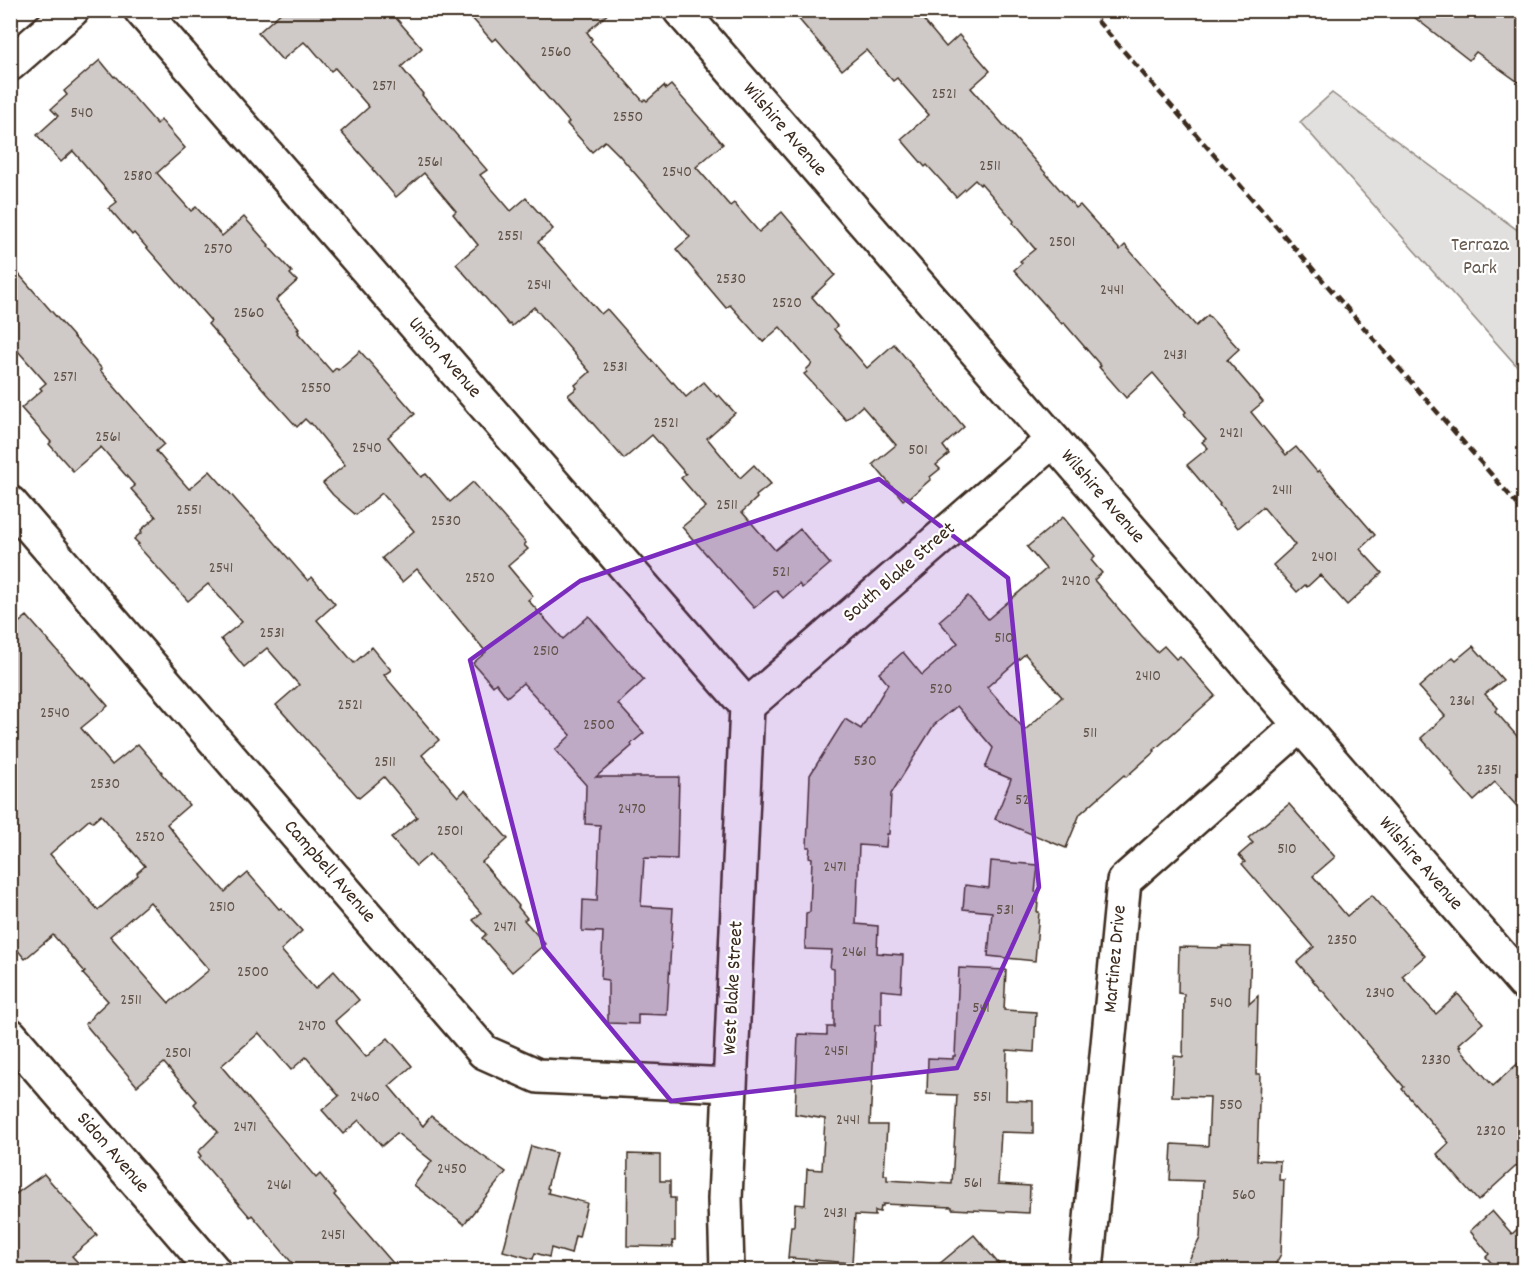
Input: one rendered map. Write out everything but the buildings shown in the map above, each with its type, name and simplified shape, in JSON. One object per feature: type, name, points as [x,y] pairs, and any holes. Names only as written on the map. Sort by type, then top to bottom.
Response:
[{"type":"street","points":[[10,64],[72,10]]},
{"type":"street","name":"Union Avenue","points":[[141,10],[747,706]]},
{"type":"street","name":"Wilshire Avenue","points":[[680,10],[1524,983]]},
{"type":"street","name":"South Blake Street","points":[[747,706],[1053,440]]},
{"type":"street","name":"Campbell Avenue","points":[[10,503],[484,1052],[538,1076],[729,1085]]},
{"type":"street","name":"West Blake Street","points":[[727,1270],[725,1199],[729,1085],[747,706]]},
{"type":"street","name":"Martinez Drive","points":[[1086,1270],[1124,881],[1299,726]]},
{"type":"street","name":"Sidon Avenue","points":[[10,1035],[213,1270]]},
{"type":"highlighted area","points":[[879,479],[1008,578],[1039,887],[957,1068],[671,1101],[544,948],[470,660],[580,581]]},
{"type":"green space","name":"Terraza Park","points":[[1332,93],[1524,235],[1524,374],[1300,122]]},
{"type":"railway","points":[[1088,10],[1524,512]]}]
